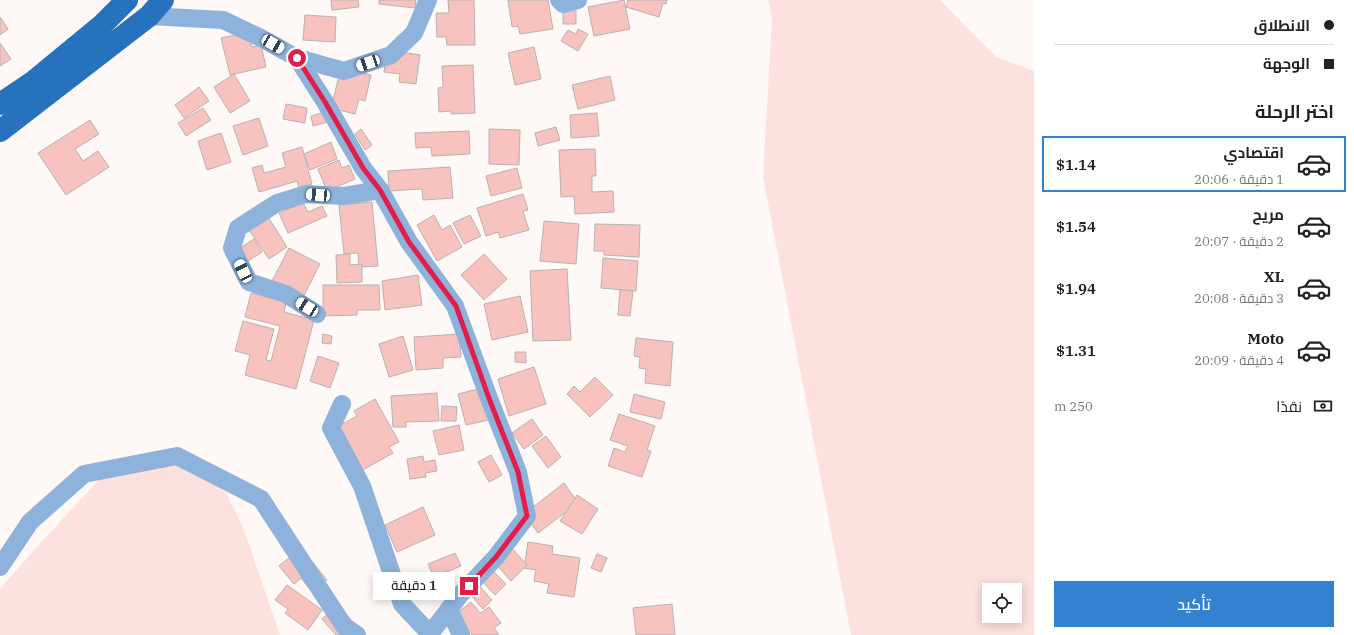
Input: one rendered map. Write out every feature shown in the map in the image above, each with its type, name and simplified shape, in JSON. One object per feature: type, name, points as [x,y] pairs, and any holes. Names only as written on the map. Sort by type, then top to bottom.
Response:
[{"type":"main road","points":[[0,104],[34,81],[102,25],[127,0]]},
{"type":"main road","points":[[0,131],[149,16],[163,0]]},
{"type":"street","points":[[149,16],[223,20],[261,38],[297,58],[344,71],[391,55],[414,33],[428,0]]},
{"type":"street","points":[[559,0],[563,4],[578,0]]},
{"type":"street","points":[[297,58],[325,102],[363,168],[380,190],[409,242],[456,306],[490,401],[518,472],[527,516],[496,557],[460,595],[430,634],[402,604],[362,486],[331,428],[342,404]]},
{"type":"street","points":[[317,314],[286,294],[249,282],[232,248],[238,228],[277,203],[306,194],[344,196],[380,190]]},
{"type":"street","points":[[0,567],[30,522],[84,474],[177,456],[261,499],[344,626],[357,635]]},
{"type":"street","points":[[449,609],[461,635]]},
{"type":"shaded area","points":[[768,0],[940,0],[996,57],[1034,71],[1034,635],[851,635],[763,177],[772,19]]},
{"type":"shaded area","points":[[175,459],[226,492],[244,530],[280,635],[0,635],[0,589],[99,480]]},
{"type":"building","points":[[331,0],[358,0],[359,7],[332,10]]},
{"type":"building","points":[[379,0],[416,0],[415,8],[379,4]]},
{"type":"building","points":[[448,0],[474,0],[475,45],[447,45],[446,37],[437,37],[436,13],[449,13]]},
{"type":"building","points":[[508,0],[548,0],[553,29],[520,34],[518,26],[512,27]]},
{"type":"building","points":[[624,0],[630,29],[594,36],[588,7]]},
{"type":"building","points":[[628,0],[667,0],[666,4],[663,3],[659,17],[626,7]]},
{"type":"building","points":[[563,11],[576,11],[576,24],[563,24]]},
{"type":"building","points":[[305,15],[336,17],[335,42],[303,40]]},
{"type":"building","points":[[0,17],[8,29],[0,35]]},
{"type":"building","points":[[578,29],[588,34],[578,51],[561,41],[568,30],[576,34]]},
{"type":"building","points":[[248,32],[252,47],[261,45],[266,67],[230,75],[221,38]]},
{"type":"building","points":[[0,43],[11,59],[0,66]]},
{"type":"building","points":[[534,47],[541,79],[515,85],[508,53]]},
{"type":"building","points":[[387,50],[420,55],[416,84],[399,82],[400,74],[384,72]]},
{"type":"building","points":[[473,65],[475,113],[451,114],[451,111],[439,112],[438,88],[443,87],[442,66]]},
{"type":"building","points":[[341,68],[371,75],[365,101],[359,99],[355,114],[331,108]]},
{"type":"building","points":[[234,74],[250,101],[230,113],[214,87]]},
{"type":"building","points":[[610,76],[615,100],[578,109],[572,85]]},
{"type":"building","points":[[199,87],[209,101],[184,118],[175,105]]},
{"type":"building","points":[[286,104],[307,108],[305,123],[283,119]]},
{"type":"building","points":[[203,108],[211,120],[186,136],[178,123]]},
{"type":"building","points":[[325,112],[328,122],[313,126],[311,116]]},
{"type":"building","points":[[597,113],[599,136],[571,138],[570,115]]},
{"type":"building","points":[[259,118],[268,146],[243,155],[233,126]]},
{"type":"building","points":[[90,120],[99,134],[75,149],[83,161],[98,151],[109,167],[66,195],[38,153]]},
{"type":"building","points":[[556,127],[560,140],[538,146],[535,133]]},
{"type":"building","points":[[361,129],[372,145],[365,150],[355,134]]},
{"type":"building","points":[[489,129],[520,130],[519,165],[489,164]]},
{"type":"building","points":[[469,131],[470,154],[432,156],[431,147],[416,148],[415,133]]},
{"type":"building","points":[[221,133],[231,162],[207,170],[198,141]]},
{"type":"building","points":[[331,142],[337,159],[310,170],[304,154]]},
{"type":"building","points":[[302,147],[312,184],[299,188],[297,181],[259,192],[252,168],[262,165],[264,173],[286,167],[282,153]]},
{"type":"building","points":[[595,149],[596,176],[592,176],[592,192],[613,191],[614,212],[575,214],[574,196],[561,197],[559,150]]},
{"type":"building","points":[[339,160],[342,168],[349,165],[355,179],[327,191],[318,169]]},
{"type":"building","points":[[450,167],[453,198],[423,200],[422,189],[389,191],[388,171]]},
{"type":"building","points":[[517,168],[522,188],[491,196],[486,176]]},
{"type":"building","points":[[523,194],[528,210],[523,211],[529,230],[500,238],[498,232],[486,236],[477,208]]},
{"type":"building","points":[[372,202],[378,266],[359,267],[358,253],[344,254],[339,205]]},
{"type":"building","points":[[303,203],[308,212],[322,206],[327,216],[288,233],[279,213]]},
{"type":"building","points":[[434,215],[442,230],[450,225],[462,247],[437,261],[417,225]]},
{"type":"building","points":[[470,215],[481,236],[464,244],[453,223]]},
{"type":"building","points":[[268,217],[287,247],[269,259],[249,230]]},
{"type":"building","points":[[544,221],[579,224],[576,264],[540,261]]},
{"type":"building","points":[[595,224],[640,225],[639,257],[604,255],[604,251],[594,251]]},
{"type":"building","points":[[254,239],[262,252],[248,261],[240,248]]},
{"type":"building","points":[[289,248],[320,264],[303,297],[272,281]]},
{"type":"building","points":[[350,254],[350,265],[362,264],[362,282],[337,283],[336,255]]},
{"type":"building","points":[[484,254],[507,279],[484,300],[461,275]]},
{"type":"building","points":[[603,258],[638,261],[636,291],[601,288]]},
{"type":"building","points":[[567,269],[571,340],[533,341],[530,271]]},
{"type":"building","points":[[418,275],[422,305],[385,310],[382,281]]},
{"type":"building","points":[[323,285],[379,285],[380,310],[357,310],[357,315],[323,316]]},
{"type":"building","points":[[620,290],[633,291],[630,316],[618,315]]},
{"type":"building","points":[[251,293],[286,302],[284,312],[314,320],[296,389],[245,375],[250,355],[235,351],[243,321],[274,329],[266,360],[271,361],[280,326],[245,317]]},
{"type":"building","points":[[520,296],[528,332],[492,340],[484,304]]},
{"type":"building","points":[[323,334],[332,336],[331,344],[322,343]]},
{"type":"building","points":[[459,334],[461,357],[443,358],[443,368],[416,370],[414,337]]},
{"type":"building","points":[[403,336],[413,370],[389,377],[379,344]]},
{"type":"building","points":[[636,338],[673,342],[670,386],[645,383],[646,369],[639,368],[640,357],[634,356]]},
{"type":"building","points":[[515,352],[526,352],[526,363],[515,362]]},
{"type":"building","points":[[318,356],[339,363],[330,388],[310,381]]},
{"type":"building","points":[[534,367],[546,404],[509,416],[498,379]]},
{"type":"building","points":[[595,377],[613,395],[590,417],[567,394],[574,386],[580,392]]},
{"type":"building","points":[[486,387],[493,419],[466,425],[458,394]]},
{"type":"building","points":[[437,393],[439,421],[406,422],[406,427],[393,427],[391,396]]},
{"type":"building","points":[[634,394],[665,402],[661,419],[630,412]]},
{"type":"building","points":[[375,399],[399,442],[389,447],[393,453],[361,471],[337,427],[357,416],[354,411]]},
{"type":"building","points":[[442,406],[457,407],[456,421],[441,421]]},
{"type":"building","points":[[619,414],[655,426],[647,450],[651,451],[642,477],[608,466],[614,448],[625,452],[628,446],[610,440]]},
{"type":"building","points":[[532,419],[543,435],[524,449],[512,433]]},
{"type":"building","points":[[459,425],[464,450],[439,455],[433,431]]},
{"type":"building","points":[[546,436],[561,457],[548,468],[532,446]]},
{"type":"building","points":[[491,455],[502,475],[489,482],[478,462]]},
{"type":"building","points":[[423,456],[424,462],[435,460],[437,471],[425,473],[426,477],[410,479],[407,459]]},
{"type":"building","points":[[564,483],[578,503],[538,533],[524,514]]},
{"type":"building","points":[[577,495],[598,509],[582,534],[560,521]]},
{"type":"building","points":[[423,507],[435,535],[397,552],[385,525]]},
{"type":"building","points":[[528,542],[553,546],[552,554],[580,558],[574,597],[547,593],[549,584],[534,581],[536,570],[524,568]]},
{"type":"building","points":[[509,545],[527,565],[511,581],[492,560]]},
{"type":"building","points":[[301,548],[327,580],[312,592],[301,578],[294,584],[279,566]]},
{"type":"building","points":[[455,553],[461,566],[434,577],[428,564]]},
{"type":"building","points":[[597,554],[607,558],[601,572],[591,568]]},
{"type":"building","points":[[488,566],[506,584],[495,595],[477,576]]},
{"type":"building","points":[[474,580],[492,600],[483,609],[465,589]]},
{"type":"building","points":[[287,585],[322,610],[308,630],[285,613],[288,609],[275,600]]},
{"type":"building","points":[[471,602],[480,613],[489,607],[501,623],[494,628],[499,635],[472,635],[456,614]]},
{"type":"building","points":[[672,604],[675,635],[636,635],[633,608]]},
{"type":"building","points":[[337,605],[359,628],[352,635],[336,635],[322,619]]},
{"type":"route","points":[[297,58],[325,102],[363,168],[380,190],[409,242],[456,306],[490,401],[518,472],[527,516],[496,557],[469,586]]}]
